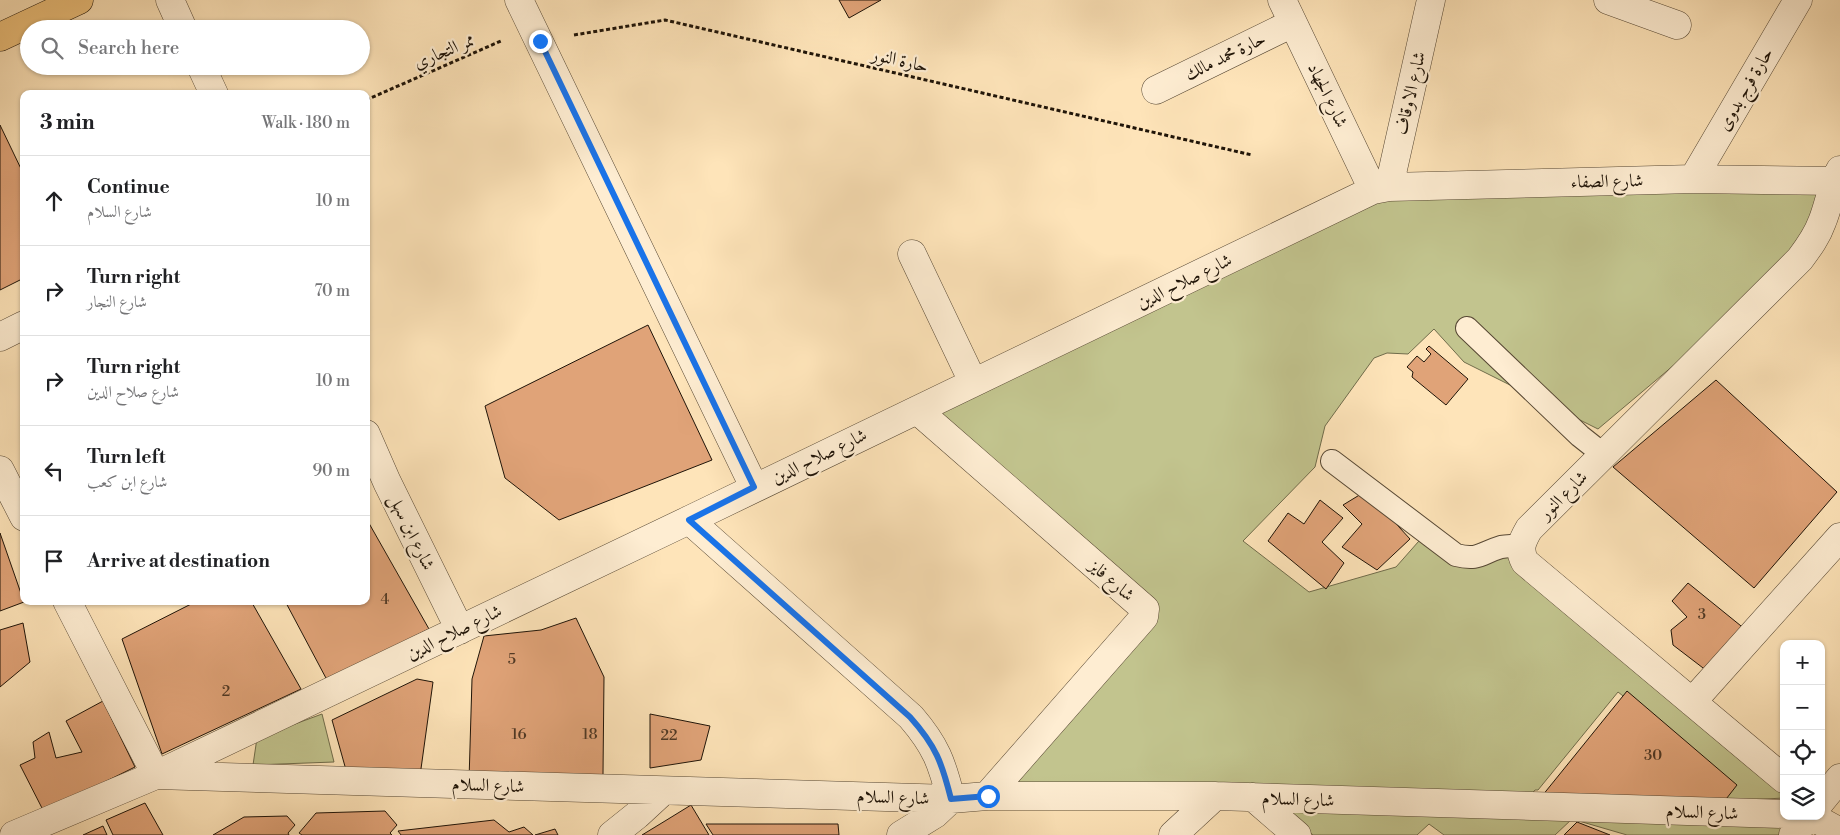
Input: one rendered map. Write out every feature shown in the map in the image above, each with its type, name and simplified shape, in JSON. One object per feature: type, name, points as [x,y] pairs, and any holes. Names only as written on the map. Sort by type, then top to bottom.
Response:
[{"type":"main road","points":[[36,20],[79,0]]},
{"type":"main road","points":[[0,37],[20,28]]},
{"type":"street","points":[[170,0],[180,20]]},
{"type":"street","points":[[520,0],[754,487]]},
{"type":"street","name":"شارع الاوقاف","points":[[1381,188],[1430,0]]},
{"type":"street","points":[[1608,0],[1664,14]]},
{"type":"street","name":"حارة فرج بدوى","points":[[1693,179],[1798,0]]},
{"type":"street","name":"شارع الجهاد","points":[[1288,11],[1381,188]]},
{"type":"street","name":"حارة محمد مالك","points":[[1156,90],[1288,11]]},
{"type":"street","points":[[205,75],[212,90]]},
{"type":"street","name":"شارع الصفاء","points":[[1381,188],[1693,179],[1838,178]]},
{"type":"street","name":"شارع النور","points":[[1521,545],[1529,529],[1800,259],[1816,236],[1831,228],[1838,178]]},
{"type":"street","name":"شارع صلاح الدين","points":[[156,775],[1381,188]]},
{"type":"street","points":[[912,254],[973,382]]},
{"type":"street","points":[[0,337],[20,327]]},
{"type":"street","name":"شارع فايز","points":[[916,410],[1145,609],[1144,617],[988,796]]},
{"type":"street","name":"شارع ابن سهل","points":[[370,443],[387,482],[460,630]]},
{"type":"street","points":[[0,470],[20,509]]},
{"type":"street","points":[[689,520],[910,717],[927,736],[943,766],[951,799],[935,814],[901,835]]},
{"type":"street","points":[[1692,702],[1840,537]]},
{"type":"street","points":[[1521,545],[1522,556],[1525,562],[1780,776]]},
{"type":"street","points":[[69,605],[156,775]]},
{"type":"street","name":"شارع السلام","points":[[14,835],[156,775],[951,799],[988,796],[1215,796],[1780,814]]},
{"type":"street","points":[[1825,796],[1840,778]]},
{"type":"street","points":[[612,835],[663,791]]},
{"type":"street","points":[[1174,835],[1215,796]]},
{"type":"street","points":[[1253,797],[1297,835]]},
{"type":"street","points":[[1793,835],[1806,820]]},
{"type":"street","points":[[1818,820],[1840,832]]},
{"type":"lane","points":[[1467,328],[1580,436],[1604,455]]},
{"type":"lane","points":[[1332,461],[1456,555],[1468,558],[1482,556],[1503,547],[1521,545]]},
{"type":"path","name":"حارة النور","points":[[536,34],[665,20],[1252,155]]},
{"type":"path","name":"ممر التجاري","points":[[370,98],[536,34]]},
{"type":"green space","points":[[1373,190],[1822,190],[1800,259],[1598,429],[1464,362],[1434,329],[1408,354],[1387,353],[1374,358],[1325,426],[1315,467],[1243,541],[1309,592],[1396,567],[1426,533],[1468,558],[1503,547],[1780,781],[1780,798],[1727,801],[1727,778],[1618,692],[1538,790],[1535,790],[1530,796],[1014,786],[1155,612],[927,404]]},
{"type":"green space","points":[[322,714],[334,762],[253,765],[257,738]]},
{"type":"green space","points":[[1276,805],[1789,823],[1779,835],[1627,835],[1572,819],[1555,835],[1444,835],[1429,824],[1417,835],[1313,835]]},
{"type":"building","points":[[839,0],[881,0],[849,18]]},
{"type":"building","points":[[0,125],[20,167],[20,280],[0,290]]},
{"type":"building","points":[[648,325],[712,460],[559,520],[505,478],[485,406]]},
{"type":"building","points":[[1429,346],[1468,379],[1446,405],[1412,377],[1413,372],[1407,367],[1417,356],[1424,362],[1431,354],[1426,349]]},
{"type":"building","points":[[1716,380],[1837,492],[1754,588],[1613,467]]},
{"type":"building","points":[[1366,491],[1410,539],[1377,570],[1342,547],[1362,524],[1343,505]]},
{"type":"building","points":[[1320,500],[1343,518],[1322,542],[1344,563],[1326,589],[1268,541],[1288,513],[1304,524]]},
{"type":"building","points":[[370,525],[429,629],[327,680],[287,605],[370,605]]},
{"type":"building","points":[[0,533],[20,590],[20,604],[0,611]]},
{"type":"building","points":[[1688,583],[1746,630],[1707,671],[1673,645],[1671,630],[1687,617],[1672,601]]},
{"type":"building","points":[[189,605],[253,605],[301,689],[162,754],[122,639]]},
{"type":"building","points":[[576,618],[604,677],[603,774],[597,783],[469,781],[472,679],[484,636],[541,630]]},
{"type":"building","points":[[23,623],[30,662],[0,687],[0,630]]},
{"type":"building","points":[[417,679],[433,682],[420,776],[346,770],[332,720]]},
{"type":"building","points":[[1627,691],[1737,785],[1723,803],[1542,796]]},
{"type":"building","points":[[103,701],[135,767],[44,812],[20,765],[35,758],[33,742],[49,732],[56,758],[82,752],[66,721]]},
{"type":"building","points":[[650,714],[710,726],[701,760],[650,768]]},
{"type":"building","points":[[145,803],[163,835],[113,835],[106,820]]},
{"type":"building","points":[[691,805],[709,835],[642,835],[665,821]]},
{"type":"building","points":[[385,811],[397,825],[390,833],[392,835],[302,835],[299,833],[316,813]]},
{"type":"building","points":[[287,816],[295,825],[288,833],[289,835],[213,835],[244,817]]},
{"type":"building","points":[[494,820],[509,832],[524,827],[533,835],[401,835],[398,831]]},
{"type":"building","points":[[1577,822],[1610,835],[1564,835]]},
{"type":"building","points":[[706,824],[838,824],[839,835],[713,835]]},
{"type":"building","points":[[103,826],[107,835],[83,835]]},
{"type":"building","points":[[555,829],[558,835],[535,835]]},
{"type":"route","points":[[540,41],[754,487],[689,520],[910,717],[927,736],[943,766],[951,799],[988,796]]}]
